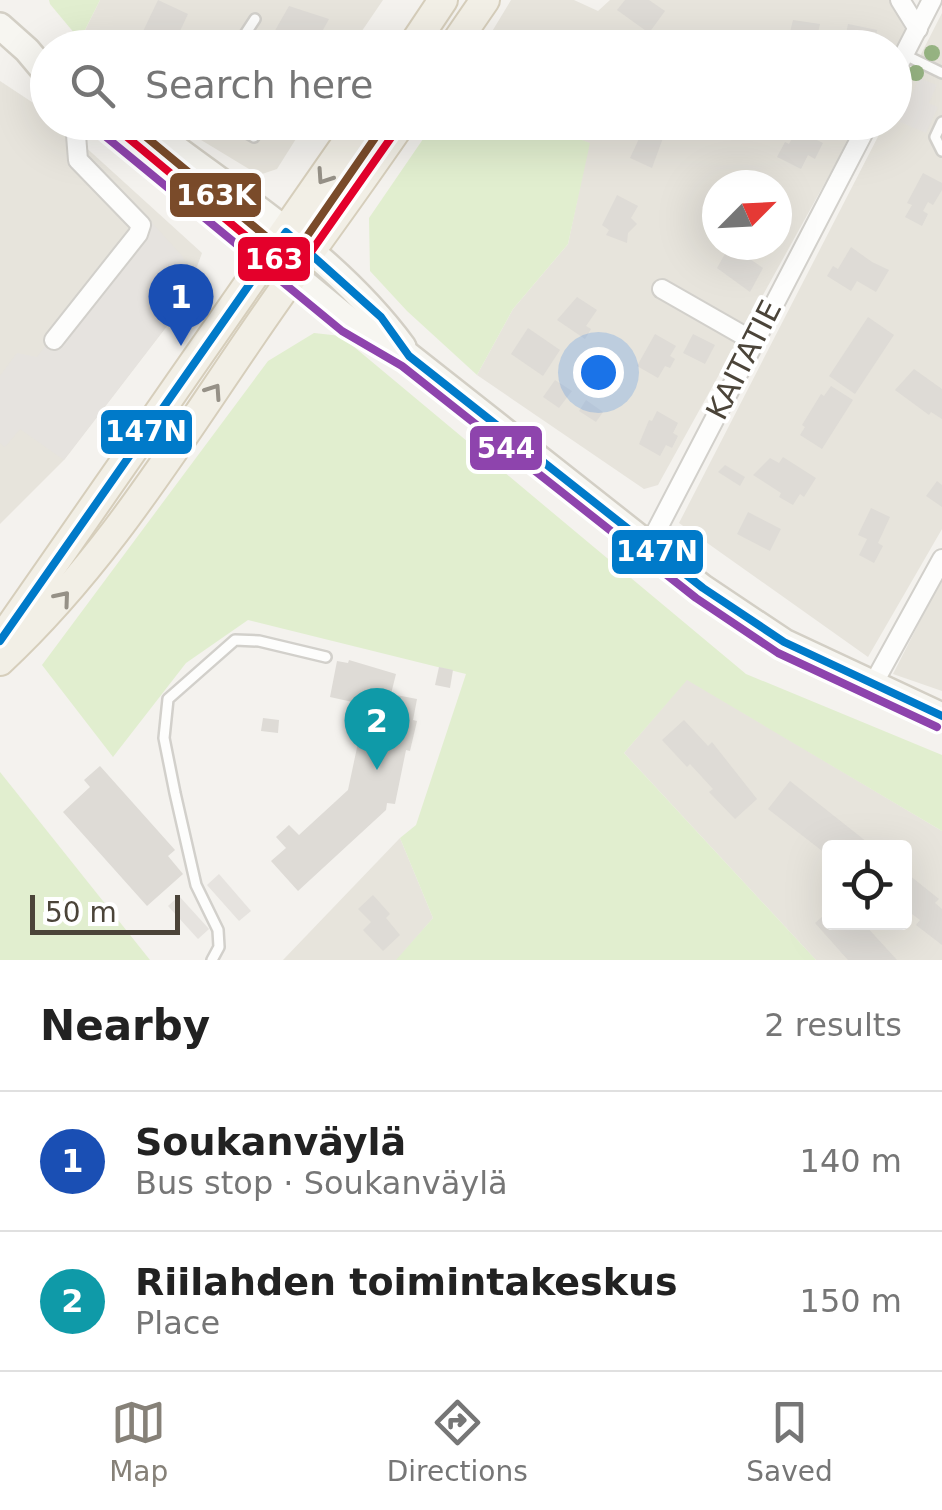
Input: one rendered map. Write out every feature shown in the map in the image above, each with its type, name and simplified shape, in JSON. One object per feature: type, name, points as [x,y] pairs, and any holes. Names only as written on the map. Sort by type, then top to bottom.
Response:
[{"type":"main road","points":[[424,30],[444,0]]},
{"type":"main road","points":[[464,30],[485,0]]},
{"type":"main road","points":[[0,26],[30,48]]},
{"type":"main road","points":[[130,140],[350,321],[409,356],[703,588],[784,642],[942,716]]},
{"type":"main road","points":[[164,140],[312,252],[381,316],[409,356]]},
{"type":"main road","points":[[0,640],[349,140]]},
{"type":"main road","points":[[0,661],[46,618],[120,530],[390,140]]},
{"type":"street","points":[[900,0],[918,29]]},
{"type":"street","points":[[912,40],[932,0]]},
{"type":"street","points":[[54,340],[138,234],[141,225],[78,160],[76,140]]},
{"type":"street","name":"KAITATIE","points":[[648,545],[859,140]]},
{"type":"street","points":[[662,289],[753,341]]},
{"type":"street","points":[[872,686],[942,560]]},
{"type":"lane","points":[[248,30],[256,19]]},
{"type":"lane","points":[[912,59],[942,73]]},
{"type":"lane","points":[[942,122],[936,137],[936,146],[942,151]]},
{"type":"lane","points":[[212,960],[219,947],[218,930],[196,886],[164,738],[168,698],[235,640],[259,641],[326,658]]},
{"type":"shaded area","points":[[100,0],[383,0],[363,30],[85,30]]},
{"type":"shaded area","points":[[511,0],[574,0],[598,11],[610,0],[890,0],[905,30],[493,30]]},
{"type":"shaded area","points":[[942,13],[942,529],[868,657],[679,523],[876,140],[912,140],[912,72]]},
{"type":"shaded area","points":[[919,78],[937,85],[929,103],[938,107],[926,133],[912,127],[912,94]]},
{"type":"shaded area","points":[[0,81],[30,101],[30,140],[78,140],[202,253],[183,305],[64,460],[0,524]]},
{"type":"shaded area","points":[[201,140],[295,140],[277,169],[259,175]]},
{"type":"shaded area","points":[[581,140],[849,140],[792,242],[792,170],[702,170],[702,260],[782,260],[658,485],[644,489],[477,375],[513,309],[568,244],[589,143]]},
{"type":"shaded area","points":[[144,214],[183,257],[189,275],[183,305],[64,460],[20,429],[5,447],[0,443],[0,376],[17,353],[37,357]]},
{"type":"shaded area","points":[[942,578],[942,691],[893,674]]},
{"type":"shaded area","points":[[687,679],[942,831],[942,960],[816,960],[624,753]]},
{"type":"shaded area","points":[[400,838],[433,918],[397,960],[283,960]]},
{"type":"shaded area","points":[[219,874],[251,911],[239,921],[207,885]]},
{"type":"shaded area","points":[[179,896],[209,929],[198,939],[168,906]]},
{"type":"green space","points":[[49,0],[100,0],[85,30],[72,30]]},
{"type":"green space","points":[[422,140],[590,143],[568,244],[513,309],[477,375],[370,271],[369,218]]},
{"type":"green space","points":[[314,333],[341,336],[746,674],[942,755],[942,831],[687,680],[624,753],[816,960],[396,960],[433,918],[400,838],[416,825],[466,674],[248,620],[186,663],[113,757],[42,665],[268,361]]},
{"type":"green space","points":[[0,772],[150,960],[0,960]]},
{"type":"building","points":[[158,0],[188,14],[180,30],[144,30]]},
{"type":"building","points":[[625,0],[649,0],[665,11],[651,30],[645,30],[617,10]]},
{"type":"building","points":[[289,6],[329,19],[323,30],[275,30]]},
{"type":"building","points":[[793,20],[820,24],[819,30],[790,30]]},
{"type":"building","points":[[848,24],[877,30],[847,30]]},
{"type":"building","points":[[638,140],[662,140],[652,168],[630,158]]},
{"type":"building","points":[[791,140],[823,143],[815,159],[808,155],[801,169],[777,157],[785,142],[789,144]]},
{"type":"building","points":[[923,173],[942,183],[942,190],[933,205],[928,202],[923,211],[928,214],[922,226],[905,217],[912,205],[907,203]]},
{"type":"building","points":[[617,195],[638,206],[631,218],[637,224],[628,233],[627,243],[606,235],[609,230],[602,225]]},
{"type":"building","points":[[851,247],[889,270],[876,292],[857,281],[851,291],[827,276],[833,266],[838,269]]},
{"type":"building","points":[[722,260],[752,260],[763,268],[750,292],[717,268]]},
{"type":"building","points":[[577,297],[597,310],[586,326],[591,329],[585,339],[557,320]]},
{"type":"building","points":[[868,317],[894,335],[855,394],[829,376]]},
{"type":"building","points":[[528,328],[560,350],[543,376],[511,354]]},
{"type":"building","points":[[655,334],[676,346],[670,356],[675,359],[670,368],[665,366],[658,378],[637,366]]},
{"type":"building","points":[[693,334],[715,345],[705,364],[683,353]]},
{"type":"building","points":[[914,369],[942,389],[942,419],[931,412],[929,415],[895,390]]},
{"type":"building","points":[[555,380],[572,391],[559,408],[543,397]]},
{"type":"building","points":[[831,386],[853,400],[822,449],[800,435],[821,394],[824,396]]},
{"type":"building","points":[[586,400],[603,412],[596,422],[579,411]]},
{"type":"building","points":[[657,411],[678,423],[673,433],[678,436],[672,448],[666,445],[660,456],[639,444]]},
{"type":"building","points":[[783,457],[816,478],[804,497],[800,494],[793,505],[753,475],[770,458],[779,463]]},
{"type":"building","points":[[725,465],[745,477],[740,486],[718,472]]},
{"type":"building","points":[[937,481],[942,485],[942,507],[926,496]]},
{"type":"building","points":[[871,508],[890,517],[874,563],[859,555],[867,539],[858,535]]},
{"type":"building","points":[[748,512],[781,529],[770,551],[737,534]]},
{"type":"building","points":[[349,660],[396,674],[391,694],[417,699],[413,720],[417,721],[410,751],[406,750],[395,804],[387,803],[386,810],[298,891],[271,861],[286,848],[276,837],[289,825],[299,835],[348,790],[366,705],[330,697],[337,661]]},
{"type":"building","points":[[439,667],[453,670],[450,688],[435,685]]},
{"type":"building","points":[[263,718],[279,720],[278,733],[261,731]]},
{"type":"building","points":[[684,720],[708,746],[712,742],[757,799],[735,819],[709,792],[713,789],[690,764],[687,767],[662,740]]},
{"type":"building","points":[[100,766],[175,850],[168,856],[183,874],[147,906],[63,812],[90,787],[84,780]]},
{"type":"building","points":[[790,781],[864,840],[822,840],[822,851],[768,809]]},
{"type":"building","points":[[912,877],[939,899],[935,903],[942,909],[942,945],[916,925],[920,920],[912,914]]},
{"type":"building","points":[[373,895],[390,914],[386,918],[400,935],[383,951],[363,930],[371,922],[358,909]]},
{"type":"building","points":[[822,917],[822,930],[870,930],[897,960],[848,960],[815,923]]},
{"type":"transit line","name":"544","points":[[110,140],[342,331],[402,366],[696,598],[778,653],[937,727]]},
{"type":"transit line","name":"163","points":[[131,140],[294,276],[389,140]]},
{"type":"transit line","name":"163K","points":[[150,140],[292,258],[374,140]]},
{"type":"transit line","name":"147N","points":[[0,641],[286,232],[381,317],[409,356],[703,588],[784,642],[942,716]]},
{"type":"place","name":"Soukanväylä","points":[[181,346]]},
{"type":"place","name":"Riilahden toimintakeskus","points":[[377,770]]}]
